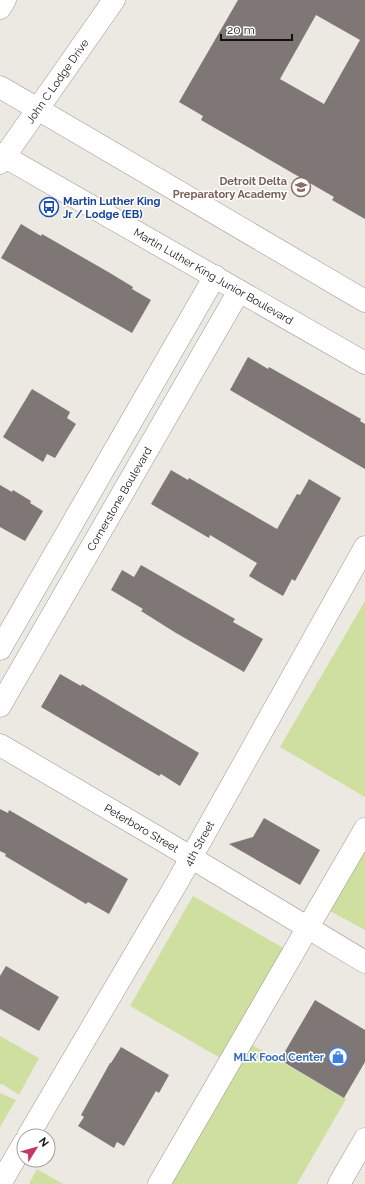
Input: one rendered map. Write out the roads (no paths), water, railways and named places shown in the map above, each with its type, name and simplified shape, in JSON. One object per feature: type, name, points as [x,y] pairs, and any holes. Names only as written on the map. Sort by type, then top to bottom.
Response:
[{"type":"main road","points":[[0,8],[5,0]]},
{"type":"main road","name":"John C Lodge Drive","points":[[2,158],[114,0]]},
{"type":"main road","points":[[0,87],[365,301]]},
{"type":"main road","name":"Martin Luther King Junior Boulevard","points":[[2,158],[215,276],[365,362]]},
{"type":"main road","points":[[0,649],[215,276]]},
{"type":"main road","name":"Cornerstone Boulevard","points":[[0,706],[239,291]]},
{"type":"main road","name":"4th Street","points":[[33,1128],[191,858],[365,547]]},
{"type":"main road","name":"Peterboro Street","points":[[0,745],[365,962]]},
{"type":"main road","points":[[159,1184],[365,829]]},
{"type":"main road","points":[[339,1184],[365,1139]]},
{"type":"main road","points":[[0,1184],[16,1157]]},
{"type":"place","name":"Detroit Delta Preparatory Academy","points":[[301,187]]},
{"type":"place","name":"Martin Luther King Jr / Lodge (EB)","points":[[49,207]]},
{"type":"place","name":"MLK Food Center","points":[[338,1057]]}]
